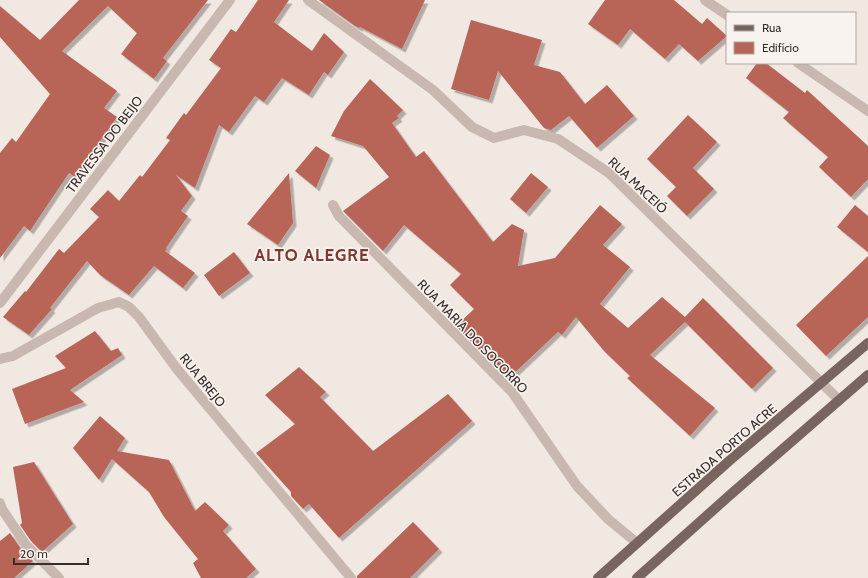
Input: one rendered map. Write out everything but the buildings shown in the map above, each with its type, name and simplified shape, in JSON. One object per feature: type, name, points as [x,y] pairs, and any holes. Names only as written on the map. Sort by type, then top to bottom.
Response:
[{"type":"main road","name":"ESTRADA PORTO ACRE","points":[[598,578],[729,461],[868,343]]},
{"type":"main road","points":[[637,578],[730,494],[868,375]]},
{"type":"street","name":"TRAVESSA DO BEIJO","points":[[0,303],[230,0]]},
{"type":"street","name":"RUA MACEIÓ","points":[[308,0],[433,90],[472,127],[494,138],[524,130],[558,139],[610,173],[839,400]]},
{"type":"street","points":[[705,0],[726,14]]},
{"type":"street","points":[[799,64],[868,111]]},
{"type":"street","name":"RUA MARIA DO SOCORRO","points":[[332,205],[339,216],[512,392],[577,486],[608,519],[637,543]]},
{"type":"street","name":"RUA BREJO","points":[[0,359],[13,356],[98,308],[119,302],[129,307],[139,317],[177,369],[351,578]]},
{"type":"street","points":[[0,503],[2,509],[26,544],[59,578]]},
{"type":"district","name":"ALTO ALEGRE","points":[[312,255]]}]
